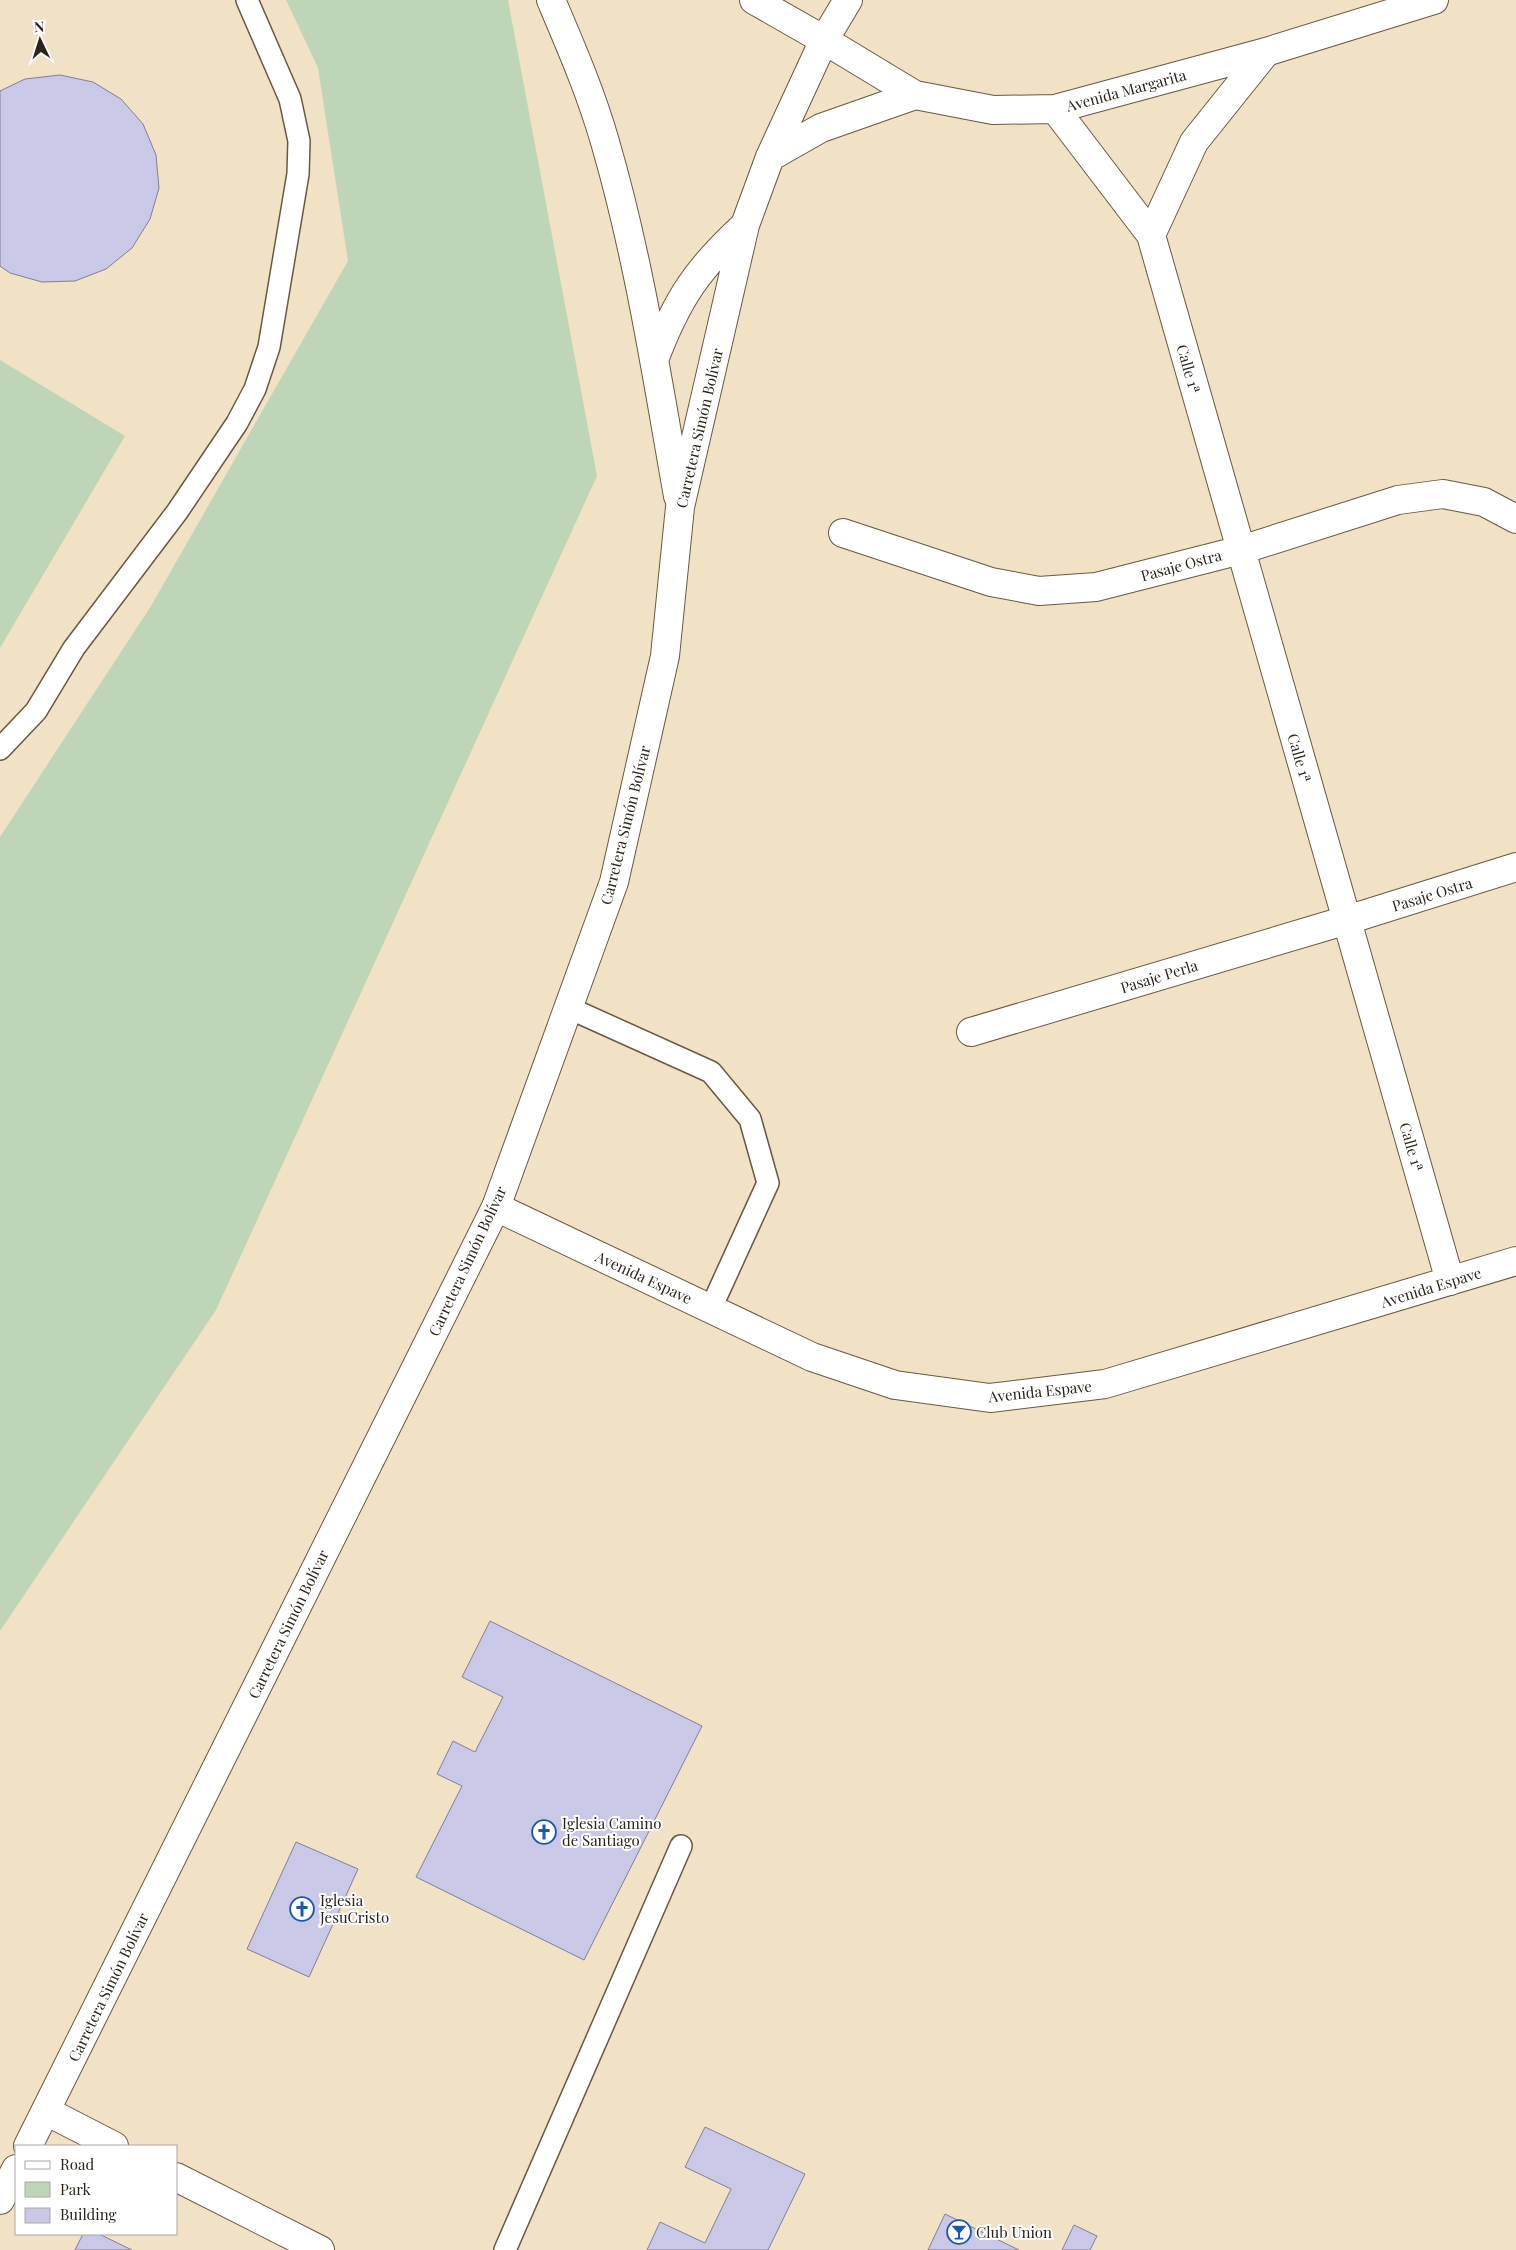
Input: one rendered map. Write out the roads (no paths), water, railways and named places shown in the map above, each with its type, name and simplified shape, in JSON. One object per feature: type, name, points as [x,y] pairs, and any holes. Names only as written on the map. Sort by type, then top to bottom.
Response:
[{"type":"street","points":[[552,0],[586,82],[627,222],[680,507]]},
{"type":"street","name":"Avenida Margarita","points":[[754,0],[915,95],[993,110],[1055,109],[1266,52],[1434,0]]},
{"type":"street","name":"Carretera Simón Bolívar","points":[[29,2145],[496,1207],[614,882],[665,656],[680,507],[745,224],[770,157],[824,40],[848,0]]},
{"type":"street","points":[[1055,109],[1151,235],[1194,142],[1266,52]]},
{"type":"street","points":[[770,157],[822,128],[915,95]]},
{"type":"street","name":"Carretera Simón Bolívar","points":[[654,360],[668,322],[686,289],[714,253],[745,224]]},
{"type":"street","name":"Calle 1ª","points":[[1151,235],[1450,1281]]},
{"type":"street","name":"Pasaje Ostra","points":[[843,533],[991,582],[1039,591],[1096,587],[1241,550],[1398,500],[1443,494],[1484,502],[1516,519]]},
{"type":"street","name":"Pasaje Ostra","points":[[1347,920],[1516,868]]},
{"type":"street","name":"Pasaje Perla","points":[[971,1032],[1347,920]]},
{"type":"street","name":"Avenida Espave","points":[[496,1207],[812,1357],[895,1385],[990,1398],[1105,1384],[1516,1261]]},
{"type":"street","points":[[46,2112],[112,2145]]},
{"type":"street","points":[[0,2200],[15,2171]]},
{"type":"street","points":[[178,2178],[320,2250]]},
{"type":"lane","points":[[0,749],[36,711],[74,648],[177,512],[231,432],[255,389],[269,348],[298,174],[299,141],[290,99],[247,0]]},
{"type":"lane","points":[[569,1008],[711,1072],[750,1119],[768,1183],[711,1308]]},
{"type":"lane","points":[[506,2250],[681,1846]]},
{"type":"place","name":"Iglesia Camino de Santiago","points":[[544,1832]]},
{"type":"place","name":"Iglesia JesuCristo","points":[[302,1909]]},
{"type":"place","name":"Club Union","points":[[959,2232]]}]
